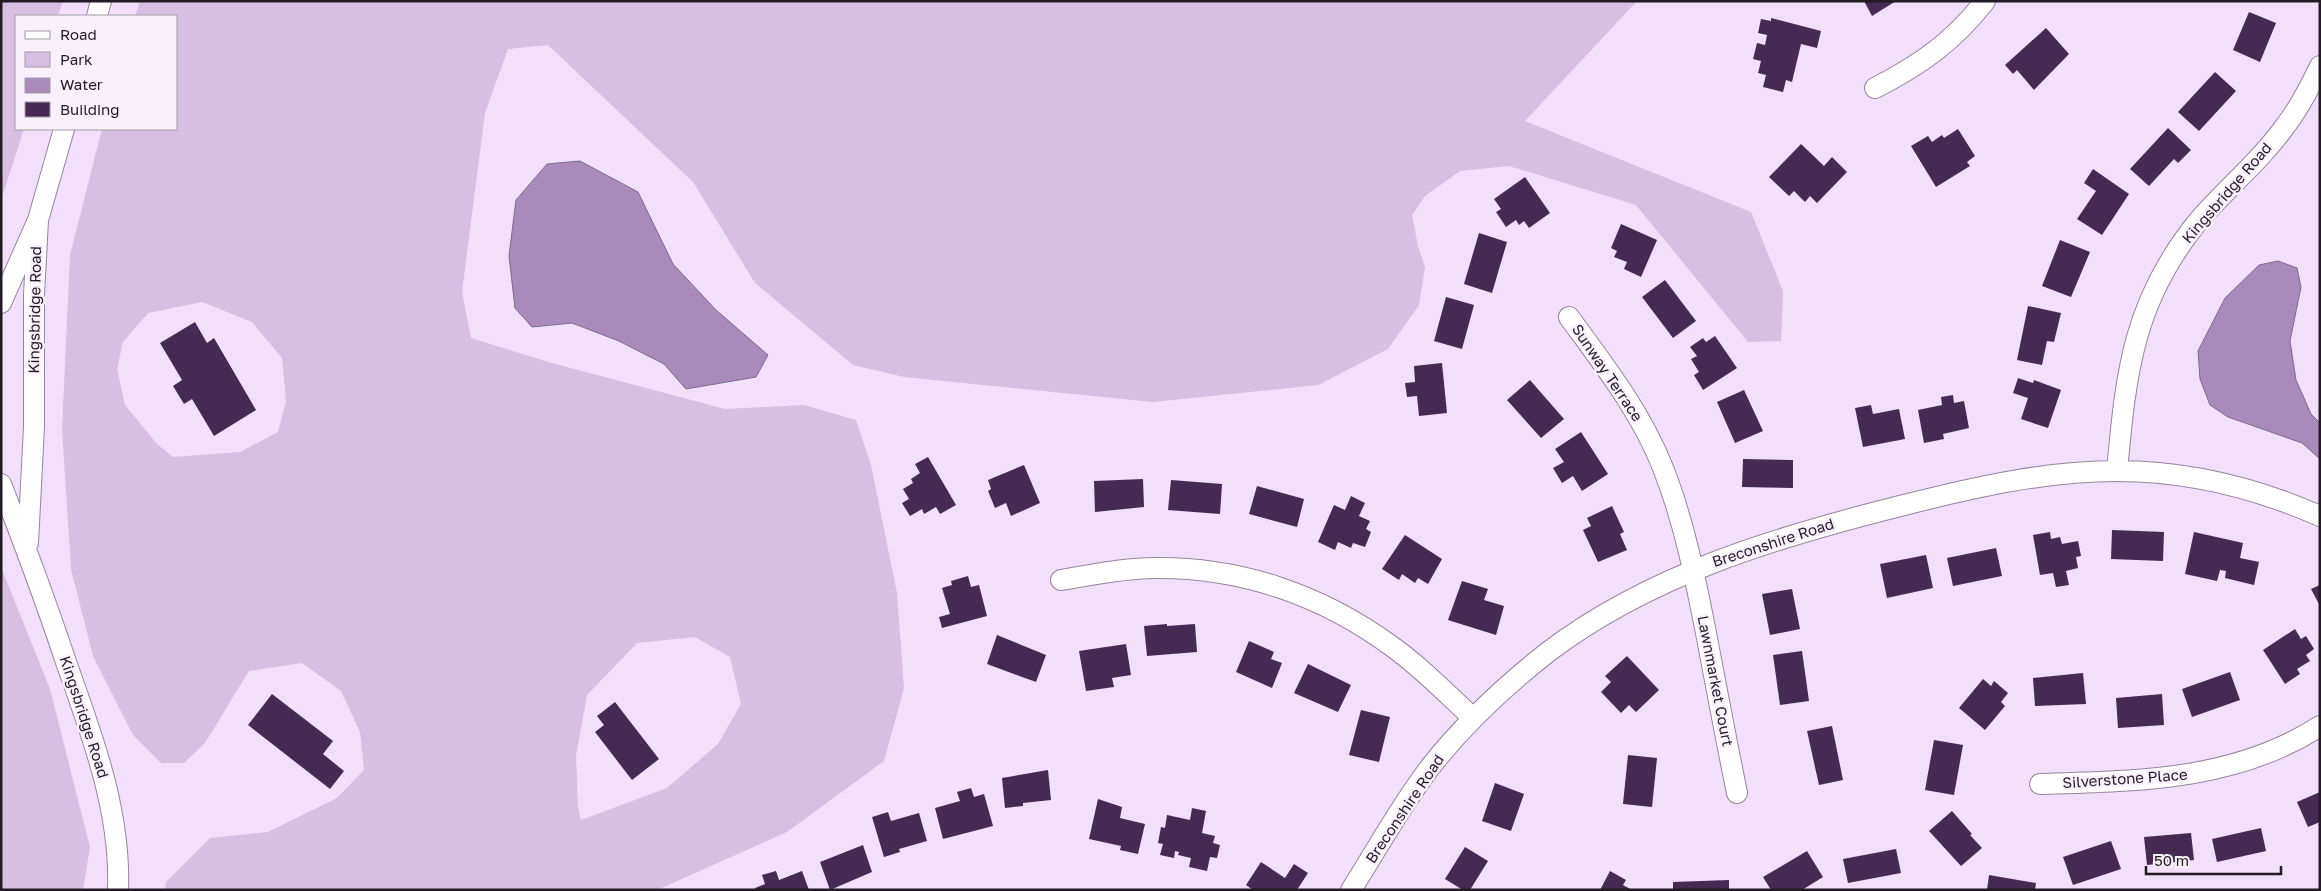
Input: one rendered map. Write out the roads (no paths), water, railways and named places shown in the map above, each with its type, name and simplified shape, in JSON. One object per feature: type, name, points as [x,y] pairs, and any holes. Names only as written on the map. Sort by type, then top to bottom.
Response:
[{"type":"street","points":[[97,15],[101,1]]},
{"type":"street","points":[[1875,88],[1929,58],[1954,37],[1985,1]]},
{"type":"street","name":"Kingsbridge Road","points":[[2117,471],[2125,386],[2135,340],[2150,297],[2199,221],[2286,126],[2308,92],[2320,66]]},
{"type":"street","name":"Kingsbridge Road","points":[[1,303],[38,220],[64,130]]},
{"type":"street","name":"Kingsbridge Road","points":[[27,550],[34,427],[34,295],[38,220]]},
{"type":"street","name":"Sunway Terrace","points":[[1569,317],[1608,370],[1642,423],[1663,467],[1681,519],[1693,570]]},
{"type":"street","name":"Breconshire Road","points":[[1352,890],[1430,768],[1473,718],[1550,651],[1640,594],[1693,570],[1774,540],[1960,491],[2075,473],[2117,471],[2199,477],[2246,489],[2320,516]]},
{"type":"street","name":"Kingsbridge Road","points":[[1,484],[27,550],[94,739],[115,833],[118,890]]},
{"type":"street","points":[[1061,580],[1106,572],[1155,568],[1201,570],[1243,577],[1279,586],[1353,620],[1392,645],[1473,718]]},
{"type":"street","name":"Lawnmarket Court","points":[[1693,570],[1737,793]]},
{"type":"street","name":"Silverstone Place","points":[[2040,784],[2131,781],[2193,774],[2228,767],[2268,754],[2320,726]]},
{"type":"water","points":[[580,161],[638,192],[673,264],[716,310],[768,355],[756,377],[686,389],[664,364],[619,341],[572,323],[532,327],[515,308],[509,256],[516,200],[547,164]]},
{"type":"water","points":[[2278,261],[2297,268],[2301,287],[2290,341],[2296,380],[2311,414],[2320,423],[2320,459],[2302,443],[2228,417],[2210,405],[2200,379],[2198,351],[2225,298],[2259,265]]}]
